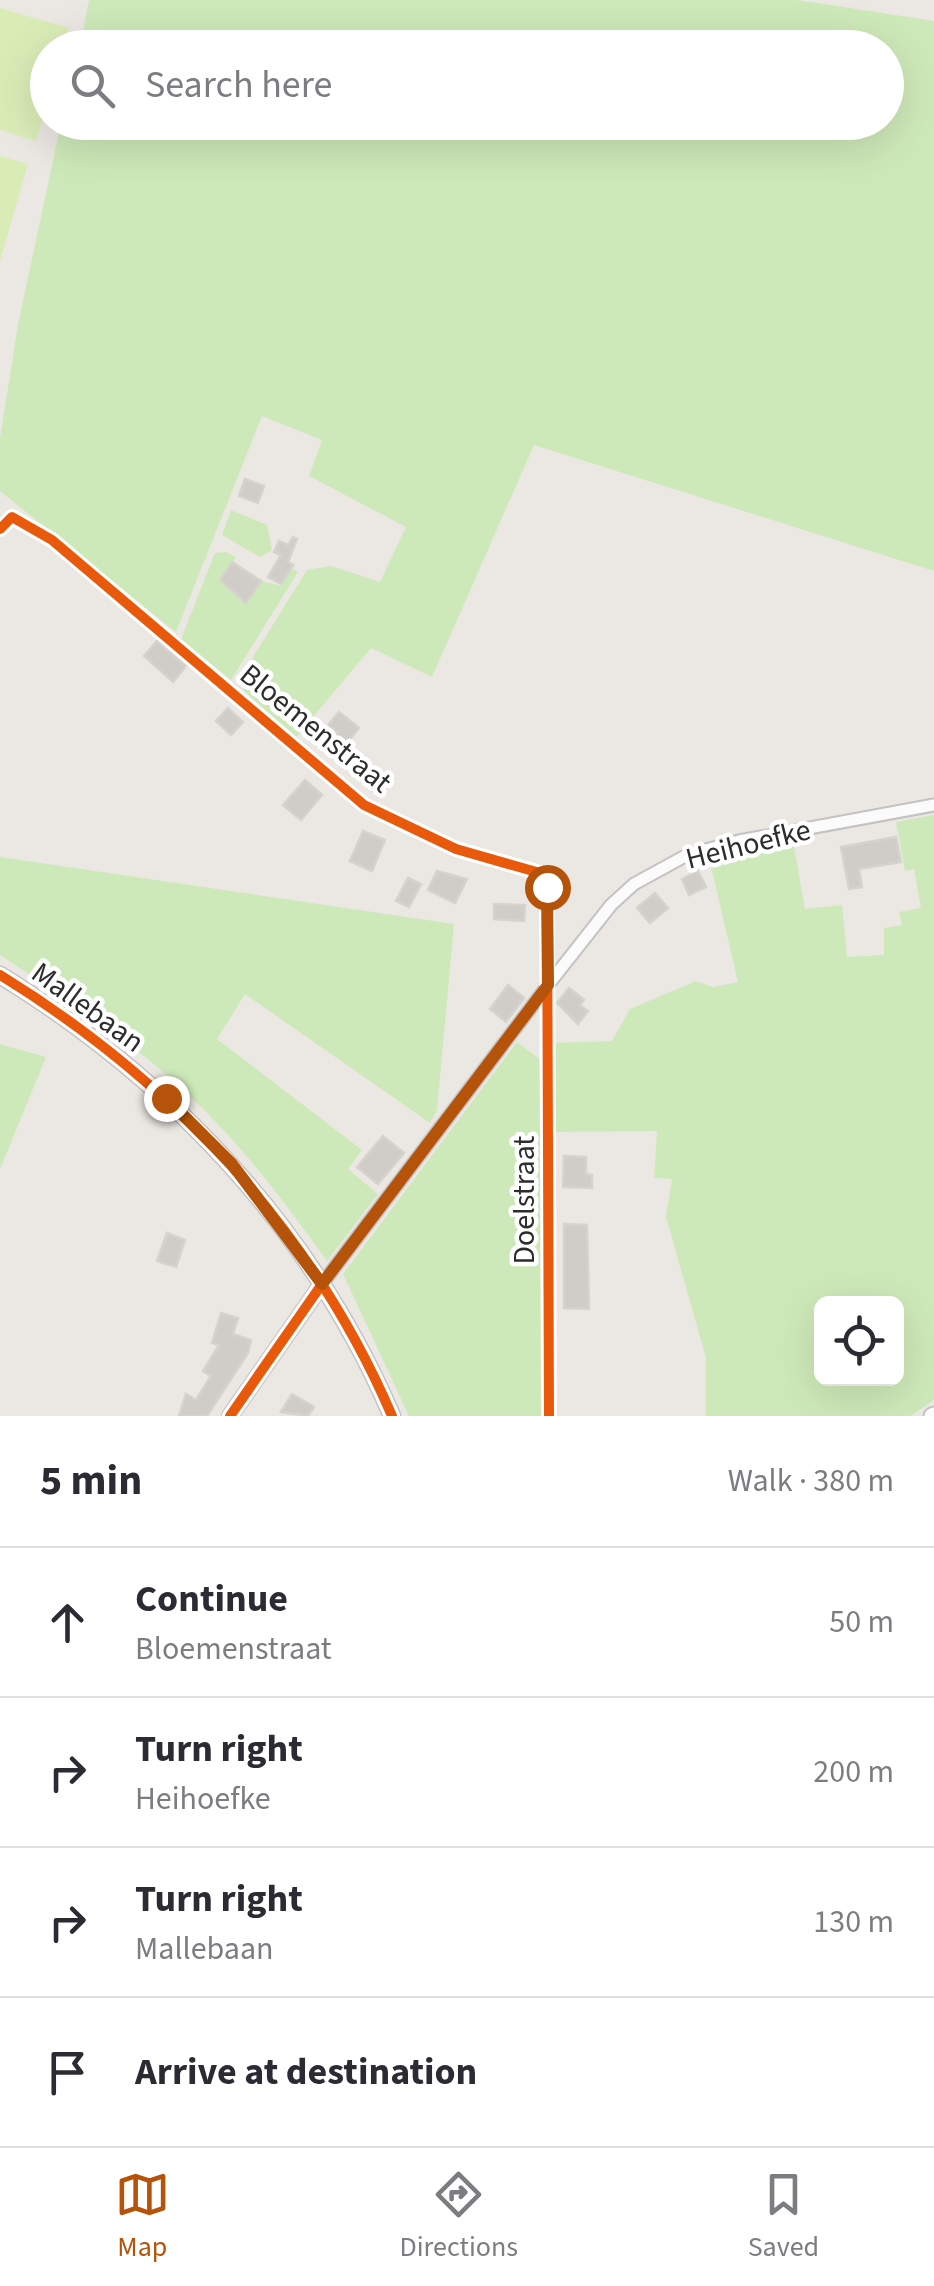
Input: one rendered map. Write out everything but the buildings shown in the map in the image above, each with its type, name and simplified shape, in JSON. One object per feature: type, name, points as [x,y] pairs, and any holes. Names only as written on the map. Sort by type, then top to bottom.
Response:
[{"type":"main road","name":"Mallebaan","points":[[0,975],[86,1031],[198,1128],[257,1194],[322,1284],[392,1416]]},
{"type":"street","name":"Bloemenstraat","points":[[0,529],[12,517],[52,540],[364,805],[456,849],[540,872],[547,887],[548,985]]},
{"type":"street","name":"Heihoefke","points":[[230,1416],[322,1284],[548,985],[611,905],[634,884],[687,855],[739,840],[934,805]]},
{"type":"street","name":"Doelstraat","points":[[548,985],[549,1416]]},
{"type":"green space","points":[[89,0],[798,0],[934,21],[934,571],[534,445],[432,677],[371,648],[296,737],[243,690],[246,668],[307,570],[331,566],[380,582],[406,527],[309,476],[322,440],[262,416],[176,632],[0,491],[0,438],[18,325],[57,140],[904,140],[904,30],[83,30]]},
{"type":"green space","points":[[0,8],[69,28],[30,30],[30,139],[0,130]]},
{"type":"green space","points":[[0,156],[28,164],[0,261]]},
{"type":"green space","points":[[231,510],[267,525],[272,550],[260,557],[222,535]]},
{"type":"green space","points":[[226,552],[236,557],[221,580],[246,603],[261,581],[281,586],[291,568],[298,572],[231,680],[181,639],[215,553]]},
{"type":"green space","points":[[934,815],[934,1400],[911,1416],[706,1416],[706,1358],[666,1217],[672,1179],[654,1178],[657,1131],[551,1132],[551,1043],[612,1041],[630,1009],[696,981],[713,987],[738,982],[709,858],[793,841],[805,909],[842,905],[847,957],[884,955],[884,928],[902,925],[899,912],[921,908],[914,869],[905,871],[896,822]]},
{"type":"green space","points":[[0,857],[454,924],[437,1110],[430,1123],[245,994],[217,1039],[362,1150],[348,1169],[378,1194],[327,1261],[252,1162],[178,1085],[104,1026],[0,955]]},
{"type":"green space","points":[[517,1042],[541,1060],[542,1416],[409,1416],[343,1274]]},
{"type":"green space","points":[[0,1044],[46,1057],[0,1169]]},
{"type":"cycle path","points":[[0,529],[12,517],[52,540],[364,805],[456,849],[540,873],[547,887],[549,1416]]},
{"type":"cycle path","points":[[0,975],[63,1016],[122,1062],[178,1111],[230,1165],[278,1222],[321,1283],[392,1416]]},
{"type":"cycle path","points":[[230,1416],[322,1284]]},
{"type":"route","points":[[166,1098],[232,1164],[322,1284],[548,985],[547,887]]}]
